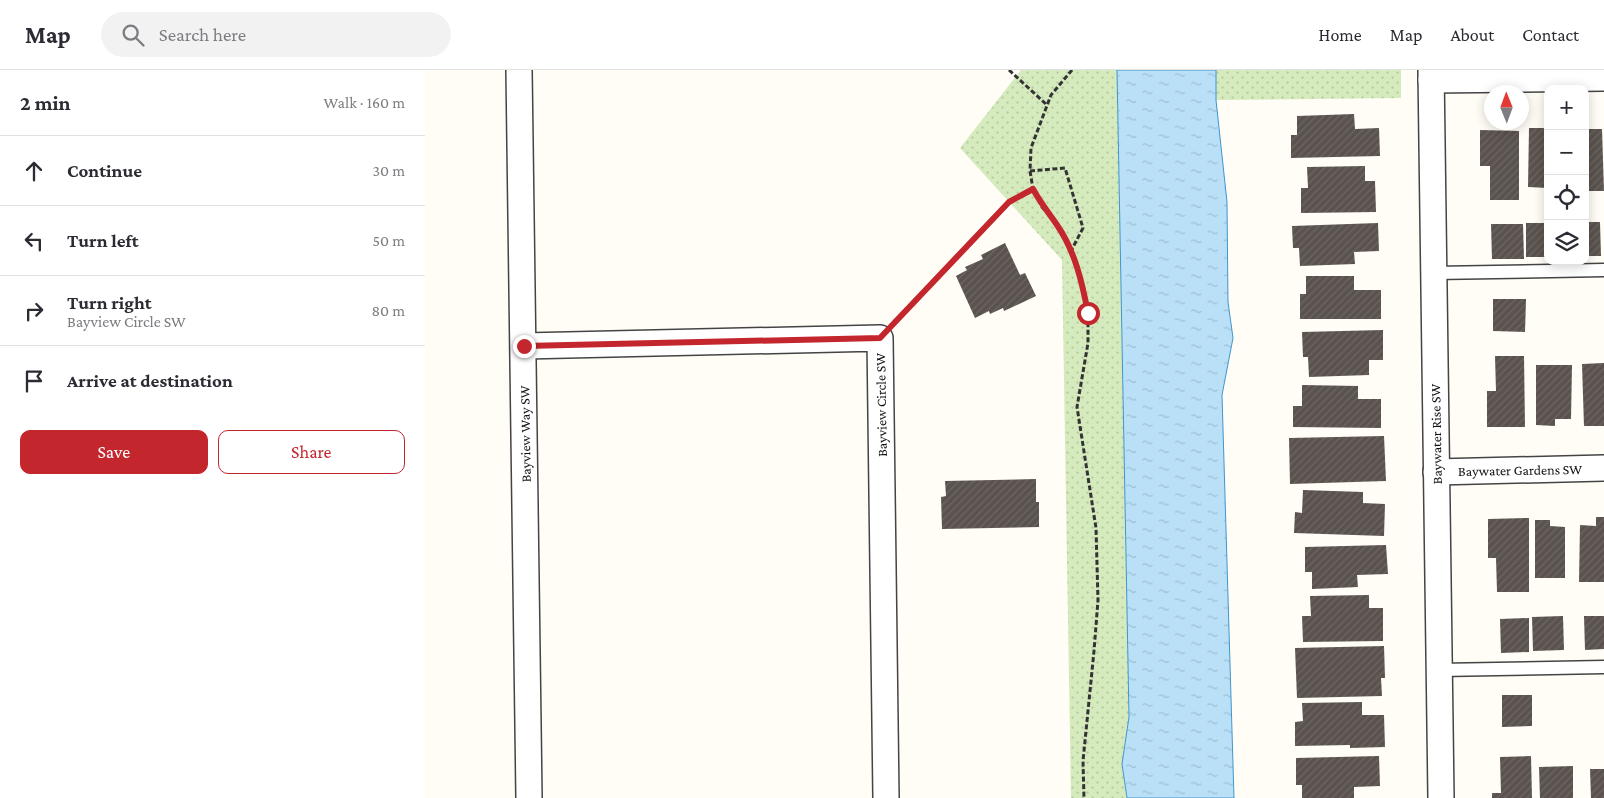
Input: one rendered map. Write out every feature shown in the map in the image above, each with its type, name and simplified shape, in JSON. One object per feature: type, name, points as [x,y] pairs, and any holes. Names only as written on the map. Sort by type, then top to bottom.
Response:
[{"type":"street","name":"Bayview Way SW","points":[[519,70],[529,798]]},
{"type":"street","points":[[1431,75],[1604,78]]},
{"type":"street","name":"Baywater Rise SW","points":[[1431,75],[1441,798]]},
{"type":"street","name":"Bayview Circle SW","points":[[524,346],[880,338],[886,798]]},
{"type":"street","name":"Baywater Gardens SW","points":[[1437,472],[1604,468]]},
{"type":"lane","points":[[1434,273],[1604,270]]},
{"type":"lane","points":[[1439,670],[1604,668]]},
{"type":"path","points":[[1009,70],[1047,105]]},
{"type":"path","points":[[1072,70],[1051,95],[1031,148],[1030,171],[1033,189],[1043,207],[1057,225],[1071,251],[1083,284],[1088,313],[1088,343],[1077,406],[1095,528],[1098,600],[1083,761],[1084,798]]},
{"type":"path","points":[[1030,171],[1065,168],[1083,228],[1071,251]]},
{"type":"path","points":[[880,338],[1009,202],[1033,189]]},
{"type":"green space","points":[[1021,70],[1117,70],[1129,717],[1122,764],[1127,798],[1071,798],[1062,260],[960,148]]},
{"type":"green space","points":[[1216,70],[1401,70],[1401,98],[1216,100]]},
{"type":"water","points":[[1117,70],[1216,70],[1216,100],[1227,202],[1228,302],[1233,338],[1222,395],[1234,798],[1127,798],[1122,764],[1129,717]]},
{"type":"building","points":[[1354,114],[1355,129],[1379,128],[1380,156],[1291,158],[1291,135],[1297,135],[1297,116]]},
{"type":"building","points":[[1529,128],[1544,128],[1544,188],[1528,187]]},
{"type":"building","points":[[1589,129],[1602,129],[1604,191],[1589,191]]},
{"type":"building","points":[[1480,130],[1519,131],[1519,200],[1490,200],[1490,166],[1480,166]]},
{"type":"building","points":[[1365,166],[1365,181],[1375,181],[1376,212],[1301,213],[1301,188],[1308,188],[1307,167]]},
{"type":"building","points":[[1589,222],[1600,222],[1601,256],[1589,256]]},
{"type":"building","points":[[1378,223],[1379,251],[1354,252],[1355,264],[1300,266],[1299,248],[1293,248],[1292,226]]},
{"type":"building","points":[[1526,223],[1544,223],[1544,257],[1526,257]]},
{"type":"building","points":[[1491,224],[1523,224],[1524,259],[1492,259]]},
{"type":"building","points":[[1005,243],[1020,275],[1025,273],[1036,296],[1004,311],[1003,308],[990,314],[989,311],[975,318],[956,276],[967,270],[965,267],[983,259],[981,255]]},
{"type":"building","points":[[1306,276],[1354,276],[1354,290],[1381,290],[1381,319],[1300,319],[1300,294],[1306,294]]},
{"type":"building","points":[[1493,299],[1526,299],[1525,332],[1493,331]]},
{"type":"building","points":[[1383,330],[1383,360],[1369,360],[1369,375],[1309,377],[1308,357],[1303,357],[1302,332]]},
{"type":"building","points":[[1495,356],[1524,356],[1525,427],[1487,427],[1487,391],[1496,391]]},
{"type":"building","points":[[1604,363],[1604,426],[1584,426],[1582,364]]},
{"type":"building","points":[[1536,365],[1572,365],[1571,419],[1555,419],[1555,426],[1536,425]]},
{"type":"building","points":[[1302,385],[1358,386],[1358,399],[1381,399],[1381,428],[1293,427],[1293,406],[1302,406]]},
{"type":"building","points":[[1384,436],[1386,481],[1290,484],[1289,438]]},
{"type":"building","points":[[1036,479],[1036,502],[1039,502],[1039,527],[942,529],[941,497],[946,496],[945,481]]},
{"type":"building","points":[[1303,490],[1363,492],[1363,503],[1385,504],[1384,536],[1294,533],[1295,512],[1302,513]]},
{"type":"building","points":[[1596,517],[1604,517],[1604,582],[1579,582],[1580,525],[1596,526]]},
{"type":"building","points":[[1529,518],[1529,592],[1497,592],[1496,558],[1488,558],[1488,519]]},
{"type":"building","points":[[1535,520],[1550,520],[1550,526],[1565,527],[1565,578],[1535,578]]},
{"type":"building","points":[[1386,545],[1388,574],[1357,575],[1358,587],[1312,589],[1312,572],[1305,572],[1305,547]]},
{"type":"building","points":[[1369,595],[1369,608],[1383,608],[1383,641],[1303,642],[1302,616],[1311,616],[1310,596]]},
{"type":"building","points":[[1563,616],[1564,650],[1533,651],[1532,617]]},
{"type":"building","points":[[1584,616],[1604,616],[1604,649],[1585,650]]},
{"type":"building","points":[[1529,618],[1529,652],[1501,653],[1500,619]]},
{"type":"building","points":[[1384,646],[1385,678],[1381,678],[1382,696],[1297,698],[1295,648]]},
{"type":"building","points":[[1502,695],[1532,695],[1532,726],[1502,727]]},
{"type":"building","points":[[1362,702],[1362,715],[1384,715],[1385,747],[1350,748],[1350,745],[1295,746],[1295,722],[1303,721],[1302,703]]},
{"type":"building","points":[[1379,756],[1380,786],[1354,787],[1354,798],[1302,798],[1302,785],[1296,785],[1296,758]]},
{"type":"building","points":[[1531,756],[1532,798],[1492,798],[1492,793],[1501,793],[1500,757]]},
{"type":"building","points":[[1573,766],[1573,798],[1540,798],[1539,767]]},
{"type":"building","points":[[1590,769],[1604,769],[1604,798],[1591,798]]},
{"type":"route","points":[[524,346],[880,338],[1009,202],[1033,189],[1043,207],[1057,225],[1076,262],[1083,284],[1088,313]]}]
